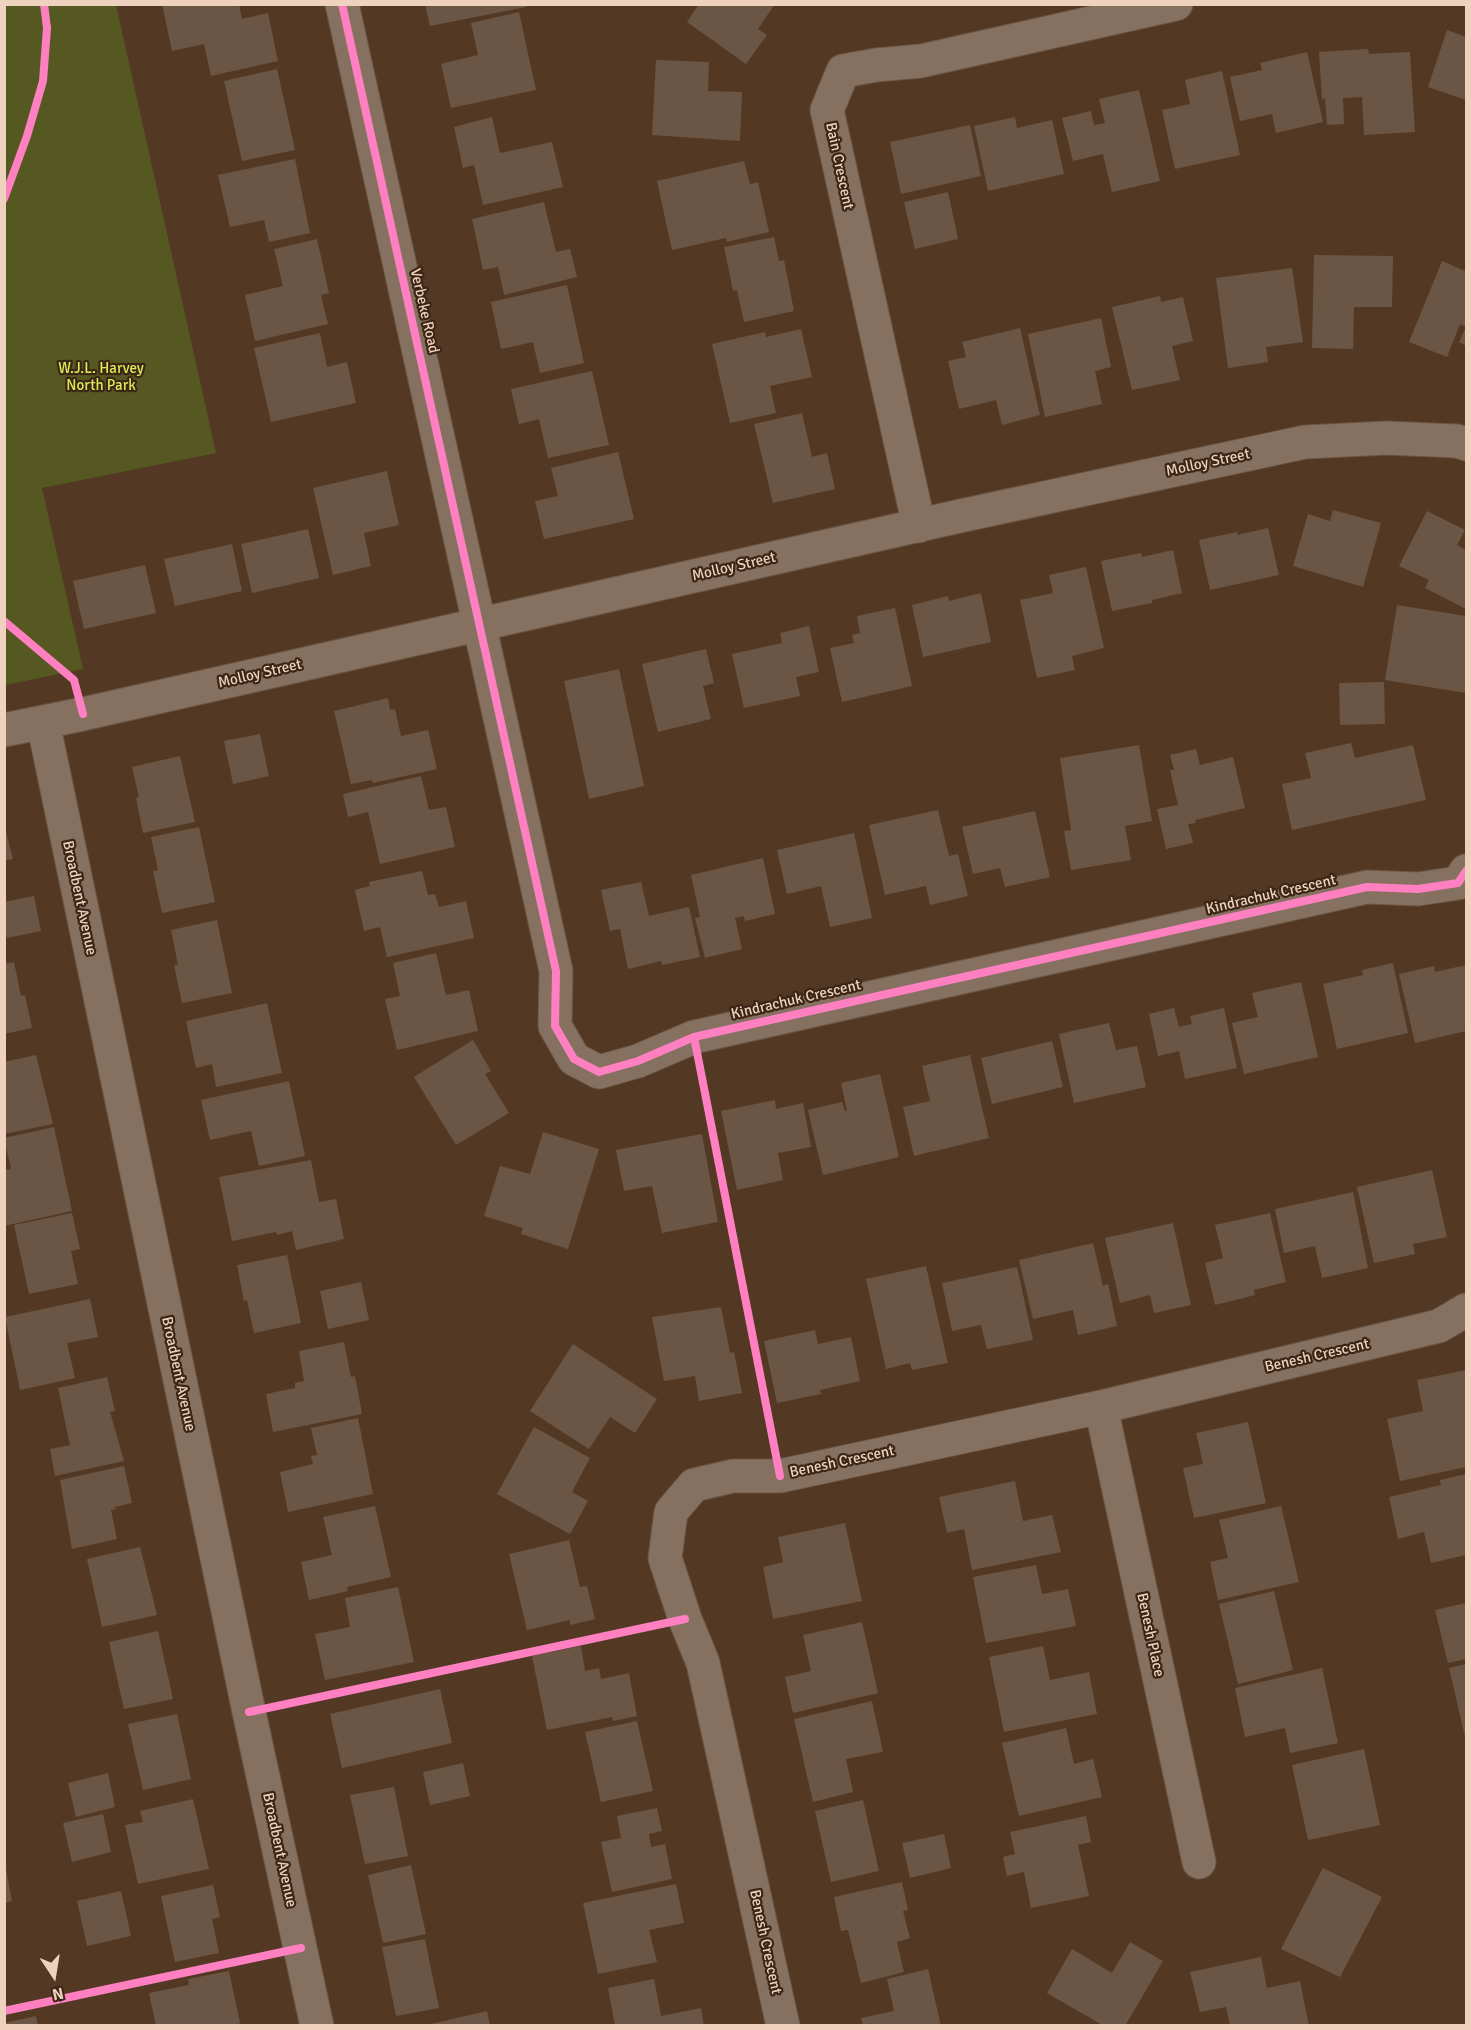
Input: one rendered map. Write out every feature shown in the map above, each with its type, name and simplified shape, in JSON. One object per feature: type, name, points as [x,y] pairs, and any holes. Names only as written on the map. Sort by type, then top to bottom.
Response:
[{"type":"street","name":"Verbeke Road","points":[[342,4],[480,623]]},
{"type":"street","name":"Bain Crescent","points":[[919,526],[827,110],[843,71],[921,61],[1176,4]]},
{"type":"street","name":"Molloy Street","points":[[4,730],[1305,442],[1386,438],[1457,441],[1467,444]]},
{"type":"street","name":"Kindrachuk Crescent","points":[[480,623],[556,971],[555,1026],[574,1059],[599,1072],[638,1061],[694,1037],[1367,887],[1418,889],[1458,883],[1467,871]]},
{"type":"street","name":"Broadbent Avenue","points":[[43,722],[244,1689],[317,2025]]},
{"type":"street","name":"Benesh Crescent","points":[[783,2025],[703,1663],[685,1619],[665,1558],[671,1512],[694,1485],[733,1476],[780,1476],[1101,1407],[1439,1326],[1467,1310]]},
{"type":"street","name":"Benesh Place","points":[[1101,1407],[1199,1862]]},
{"type":"green space","name":"W.J.L. Harvey North Park","points":[[4,5],[116,5],[216,453],[42,488],[83,669],[5,685]]},
{"type":"building","points":[[162,4],[239,4],[242,19],[268,13],[278,61],[211,76],[204,44],[172,51]]},
{"type":"building","points":[[425,4],[525,4],[526,7],[430,26]]},
{"type":"building","points":[[699,4],[775,4],[758,29],[767,35],[746,64],[687,22]]},
{"type":"building","points":[[519,12],[536,90],[451,108],[441,64],[478,55],[471,23]]},
{"type":"building","points":[[1447,30],[1466,37],[1466,100],[1428,87]]},
{"type":"building","points":[[1368,49],[1369,54],[1410,52],[1415,132],[1364,135],[1362,97],[1343,98],[1344,124],[1327,125],[1325,98],[1322,99],[1319,52]]},
{"type":"building","points":[[1307,52],[1323,122],[1276,133],[1272,114],[1240,121],[1230,77],[1262,70],[1260,63]]},
{"type":"building","points":[[656,60],[709,62],[708,91],[742,92],[740,141],[652,135]]},
{"type":"building","points":[[277,69],[295,150],[242,161],[224,81]]},
{"type":"building","points":[[1222,71],[1240,155],[1175,169],[1162,110],[1190,104],[1185,80]]},
{"type":"building","points":[[1139,90],[1160,181],[1112,192],[1103,154],[1073,161],[1062,118],[1091,111],[1094,125],[1105,123],[1099,99]]},
{"type":"building","points":[[492,117],[500,153],[552,142],[563,187],[483,205],[474,165],[463,168],[454,127]]},
{"type":"building","points":[[1015,117],[1017,128],[1052,120],[1064,174],[988,191],[974,126]]},
{"type":"building","points":[[970,125],[981,176],[901,194],[890,142]]},
{"type":"building","points":[[295,159],[310,233],[269,242],[264,220],[230,227],[218,175]]},
{"type":"building","points":[[744,161],[750,184],[758,182],[769,232],[727,242],[726,238],[672,250],[657,181]]},
{"type":"building","points":[[948,192],[958,239],[915,249],[904,202]]},
{"type":"building","points":[[544,202],[556,252],[570,249],[577,277],[504,295],[498,267],[483,270],[472,219]]},
{"type":"building","points":[[774,237],[779,261],[784,260],[794,311],[744,322],[737,290],[733,291],[724,247]]},
{"type":"building","points":[[317,239],[329,293],[321,295],[328,324],[255,341],[245,295],[283,286],[274,249]]},
{"type":"building","points":[[1314,255],[1393,256],[1392,307],[1354,307],[1353,349],[1312,348]]},
{"type":"building","points":[[1442,261],[1465,271],[1466,267],[1466,327],[1460,324],[1447,357],[1409,342]]},
{"type":"building","points":[[1292,268],[1303,342],[1266,347],[1268,362],[1228,368],[1216,278]]},
{"type":"building","points":[[567,285],[584,363],[540,373],[533,342],[501,349],[491,302]]},
{"type":"building","points":[[1160,296],[1161,302],[1183,297],[1193,341],[1172,346],[1180,380],[1132,390],[1112,307]]},
{"type":"building","points":[[1101,318],[1111,367],[1095,371],[1102,404],[1045,417],[1028,334]]},
{"type":"building","points":[[1466,327],[1466,346],[1459,342]]},
{"type":"building","points":[[1020,328],[1040,415],[1002,425],[996,400],[959,409],[948,361],[966,357],[962,342]]},
{"type":"building","points":[[801,329],[812,377],[770,386],[776,413],[730,423],[712,344],[765,332],[766,337]]},
{"type":"building","points":[[320,333],[327,367],[347,362],[356,403],[271,422],[254,348]]},
{"type":"building","points":[[592,371],[609,445],[548,458],[539,419],[519,424],[511,389]]},
{"type":"building","points":[[802,413],[812,457],[827,453],[835,489],[773,503],[754,424]]},
{"type":"building","points":[[618,452],[634,519],[544,539],[535,501],[558,496],[551,468]]},
{"type":"building","points":[[387,471],[399,525],[364,533],[371,566],[333,575],[313,488]]},
{"type":"building","points":[[1333,510],[1381,523],[1363,587],[1293,566],[1308,514],[1330,521]]},
{"type":"building","points":[[1427,511],[1465,530],[1457,545],[1466,550],[1466,609],[1425,588],[1429,580],[1399,566]]},
{"type":"building","points":[[1268,528],[1279,575],[1210,590],[1199,540]]},
{"type":"building","points":[[308,529],[319,578],[252,593],[241,544]]},
{"type":"building","points":[[232,544],[242,591],[175,606],[164,559]]},
{"type":"building","points":[[1173,550],[1182,593],[1152,600],[1152,603],[1112,611],[1101,561],[1141,553],[1142,557]]},
{"type":"building","points":[[145,565],[156,613],[84,629],[73,581]]},
{"type":"building","points":[[1086,567],[1104,648],[1072,656],[1075,670],[1037,678],[1020,600],[1053,593],[1049,575]]},
{"type":"building","points":[[981,593],[991,642],[923,657],[912,605],[948,596],[949,601]]},
{"type":"building","points":[[1397,605],[1466,616],[1466,693],[1385,680]]},
{"type":"building","points":[[895,608],[912,686],[842,702],[830,648],[854,643],[852,635],[860,633],[857,616]]},
{"type":"building","points":[[809,626],[819,672],[796,677],[800,696],[744,708],[732,654],[782,643],[780,633]]},
{"type":"building","points":[[706,649],[714,683],[703,686],[711,719],[658,732],[642,664]]},
{"type":"building","points":[[619,669],[644,786],[589,799],[564,681]]},
{"type":"building","points":[[1384,682],[1385,724],[1340,725],[1339,683]]},
{"type":"building","points":[[388,698],[390,710],[395,709],[401,736],[428,730],[437,769],[373,783],[372,780],[351,784],[334,711]]},
{"type":"building","points":[[260,734],[269,776],[233,784],[224,741]]},
{"type":"building","points":[[1351,743],[1355,758],[1413,745],[1426,800],[1292,830],[1282,784],[1311,778],[1305,753]]},
{"type":"building","points":[[1139,745],[1152,821],[1125,826],[1131,860],[1071,870],[1064,831],[1071,830],[1060,758]]},
{"type":"building","points":[[1196,749],[1200,765],[1233,757],[1245,808],[1195,820],[1196,823],[1188,824],[1193,843],[1166,849],[1157,809],[1178,805],[1170,770],[1174,770],[1170,755]]},
{"type":"building","points":[[180,756],[195,822],[143,833],[136,798],[139,797],[132,767]]},
{"type":"building","points":[[421,776],[429,810],[446,807],[455,847],[380,864],[368,812],[348,817],[343,794]]},
{"type":"building","points":[[938,810],[949,856],[958,854],[968,896],[930,905],[926,886],[885,895],[869,825]]},
{"type":"building","points":[[1035,811],[1050,877],[1005,887],[1000,868],[973,874],[962,827]]},
{"type":"building","points":[[4,824],[13,859],[4,861]]},
{"type":"building","points":[[199,827],[215,902],[162,913],[153,871],[158,870],[151,837]]},
{"type":"building","points":[[854,833],[872,918],[830,927],[821,886],[787,894],[777,850]]},
{"type":"building","points":[[763,858],[775,914],[745,921],[744,916],[735,918],[742,949],[705,958],[695,918],[700,917],[691,875]]},
{"type":"building","points":[[422,871],[428,895],[435,894],[439,907],[466,901],[474,938],[387,957],[380,927],[364,931],[355,890],[370,886],[369,882]]},
{"type":"building","points":[[641,882],[649,916],[689,907],[700,957],[662,965],[661,961],[628,969],[620,929],[610,931],[601,890]]},
{"type":"building","points":[[34,896],[41,931],[7,938],[4,928],[4,902]]},
{"type":"building","points":[[217,920],[232,993],[182,1003],[174,965],[178,965],[171,930]]},
{"type":"building","points":[[436,953],[446,995],[469,990],[478,1031],[397,1050],[385,999],[400,996],[393,963]]},
{"type":"building","points":[[14,962],[21,996],[25,995],[32,1028],[4,1034],[4,964]]},
{"type":"building","points":[[1393,963],[1408,1033],[1337,1049],[1323,984],[1363,975],[1362,970]]},
{"type":"building","points":[[1466,965],[1466,1031],[1415,1043],[1399,974],[1434,966],[1435,972]]},
{"type":"building","points":[[1301,982],[1318,1057],[1244,1074],[1232,1023],[1258,1017],[1252,993]]},
{"type":"building","points":[[267,1003],[282,1073],[216,1087],[212,1064],[196,1068],[186,1021]]},
{"type":"building","points":[[1174,1008],[1179,1027],[1192,1024],[1190,1016],[1224,1008],[1237,1068],[1185,1079],[1179,1051],[1158,1056],[1149,1014]]},
{"type":"building","points":[[1109,1023],[1116,1050],[1137,1046],[1146,1087],[1074,1103],[1059,1034]]},
{"type":"building","points":[[473,1040],[491,1071],[485,1074],[509,1113],[456,1145],[414,1077]]},
{"type":"building","points":[[1052,1041],[1063,1087],[992,1104],[981,1058]]},
{"type":"building","points":[[36,1055],[53,1124],[4,1134],[4,1062]]},
{"type":"building","points":[[970,1055],[989,1138],[914,1156],[903,1107],[930,1101],[922,1066]]},
{"type":"building","points":[[880,1074],[899,1157],[823,1175],[808,1110],[842,1102],[847,1111],[841,1083]]},
{"type":"building","points":[[289,1081],[305,1156],[259,1166],[251,1131],[210,1140],[201,1100]]},
{"type":"building","points":[[775,1100],[776,1109],[803,1103],[811,1147],[778,1153],[783,1180],[737,1190],[721,1111]]},
{"type":"building","points":[[54,1127],[72,1211],[4,1226],[4,1170],[11,1169],[4,1138]]},
{"type":"building","points":[[543,1132],[599,1149],[568,1249],[521,1234],[523,1228],[484,1216],[500,1166],[530,1174]]},
{"type":"building","points":[[702,1134],[718,1222],[662,1233],[652,1186],[624,1191],[616,1150]]},
{"type":"building","points":[[311,1160],[319,1202],[336,1199],[344,1239],[296,1250],[292,1231],[232,1241],[219,1177]]},
{"type":"building","points":[[1432,1170],[1447,1237],[1413,1244],[1415,1254],[1374,1263],[1357,1187]]},
{"type":"building","points":[[1353,1192],[1368,1268],[1322,1278],[1315,1246],[1284,1253],[1275,1209]]},
{"type":"building","points":[[72,1213],[80,1249],[71,1251],[78,1284],[29,1294],[14,1225]]},
{"type":"building","points":[[1270,1213],[1286,1282],[1254,1290],[1255,1295],[1215,1305],[1205,1263],[1223,1258],[1215,1225]]},
{"type":"building","points":[[1173,1223],[1191,1305],[1154,1313],[1150,1295],[1120,1303],[1105,1238]]},
{"type":"building","points":[[1093,1243],[1103,1286],[1108,1284],[1117,1326],[1078,1335],[1073,1310],[1033,1319],[1019,1260]]},
{"type":"building","points":[[287,1255],[301,1323],[254,1333],[247,1300],[244,1301],[237,1265]]},
{"type":"building","points":[[926,1266],[948,1363],[912,1370],[910,1363],[886,1369],[866,1279]]},
{"type":"building","points":[[1017,1267],[1033,1340],[987,1349],[981,1325],[952,1331],[942,1283]]},
{"type":"building","points":[[361,1282],[369,1320],[328,1329],[320,1291]]},
{"type":"building","points":[[90,1299],[98,1337],[67,1343],[75,1378],[20,1390],[5,1317]]},
{"type":"building","points":[[721,1307],[730,1353],[734,1352],[742,1393],[699,1401],[695,1376],[664,1381],[652,1317]]},
{"type":"building","points":[[815,1330],[818,1344],[851,1337],[860,1381],[820,1390],[821,1394],[777,1403],[764,1341]]},
{"type":"building","points":[[344,1342],[351,1377],[355,1376],[362,1414],[273,1432],[266,1394],[295,1388],[295,1383],[304,1381],[299,1351]]},
{"type":"building","points":[[573,1344],[657,1399],[635,1433],[610,1417],[589,1449],[530,1411]]},
{"type":"building","points":[[1466,1370],[1466,1467],[1400,1481],[1387,1419],[1423,1411],[1417,1380]]},
{"type":"building","points":[[107,1377],[115,1411],[110,1412],[124,1461],[55,1476],[50,1449],[70,1445],[58,1388]]},
{"type":"building","points":[[358,1418],[373,1494],[288,1512],[280,1472],[313,1464],[311,1456],[317,1455],[311,1428]]},
{"type":"building","points":[[1248,1422],[1266,1503],[1194,1518],[1183,1468],[1203,1464],[1196,1433]]},
{"type":"building","points":[[534,1427],[590,1458],[572,1492],[588,1501],[570,1534],[497,1494]]},
{"type":"building","points":[[124,1466],[132,1503],[111,1510],[117,1539],[72,1549],[60,1480]]},
{"type":"building","points":[[1466,1474],[1466,1555],[1431,1563],[1424,1532],[1398,1539],[1389,1497],[1441,1485],[1440,1480]]},
{"type":"building","points":[[1015,1481],[1023,1521],[1052,1515],[1061,1552],[972,1570],[964,1529],[947,1533],[939,1497]]},
{"type":"building","points":[[375,1506],[391,1577],[347,1587],[348,1591],[309,1600],[301,1562],[332,1555],[323,1517]]},
{"type":"building","points":[[1281,1506],[1299,1582],[1218,1600],[1210,1562],[1228,1558],[1219,1520]]},
{"type":"building","points":[[845,1523],[862,1601],[773,1619],[763,1567],[783,1562],[778,1537]]},
{"type":"building","points":[[569,1540],[580,1587],[587,1586],[595,1619],[570,1625],[570,1620],[527,1630],[509,1554]]},
{"type":"building","points":[[140,1547],[157,1615],[102,1627],[87,1559]]},
{"type":"building","points":[[1036,1565],[1042,1594],[1068,1589],[1076,1626],[986,1643],[973,1577]]},
{"type":"building","points":[[398,1587],[414,1662],[325,1680],[315,1634],[350,1627],[345,1598]]},
{"type":"building","points":[[1274,1591],[1293,1670],[1238,1684],[1219,1604]]},
{"type":"building","points":[[1466,1603],[1466,1659],[1448,1663],[1435,1610]]},
{"type":"building","points":[[862,1622],[878,1693],[793,1713],[785,1677],[811,1671],[803,1635]]},
{"type":"building","points":[[158,1631],[173,1699],[124,1709],[109,1642]]},
{"type":"building","points":[[581,1646],[585,1671],[599,1668],[601,1679],[629,1673],[637,1716],[613,1721],[612,1717],[547,1730],[532,1656]]},
{"type":"building","points":[[1043,1646],[1050,1680],[1089,1672],[1097,1714],[1004,1732],[989,1657]]},
{"type":"building","points":[[1466,1664],[1466,1741],[1449,1668]]},
{"type":"building","points":[[1322,1668],[1338,1743],[1290,1753],[1285,1728],[1245,1737],[1235,1688]]},
{"type":"building","points":[[440,1689],[452,1743],[342,1768],[330,1714]]},
{"type":"building","points":[[872,1701],[883,1752],[846,1759],[853,1792],[813,1802],[794,1719]]},
{"type":"building","points":[[177,1714],[191,1779],[143,1790],[128,1724]]},
{"type":"building","points":[[637,1721],[653,1791],[601,1802],[585,1732]]},
{"type":"building","points":[[1066,1728],[1074,1764],[1093,1759],[1102,1797],[1019,1816],[1002,1743]]},
{"type":"building","points":[[1364,1749],[1380,1825],[1308,1840],[1292,1765]]},
{"type":"building","points":[[463,1763],[470,1796],[430,1805],[423,1772]]},
{"type":"building","points":[[108,1773],[115,1807],[76,1817],[68,1783]]},
{"type":"building","points":[[394,1787],[408,1856],[365,1864],[350,1795]]},
{"type":"building","points":[[193,1799],[209,1869],[138,1884],[125,1825],[143,1822],[140,1811]]},
{"type":"building","points":[[863,1800],[879,1871],[831,1882],[815,1811]]},
{"type":"building","points":[[657,1808],[662,1831],[649,1834],[651,1847],[665,1844],[672,1879],[612,1892],[601,1842],[621,1838],[617,1816]]},
{"type":"building","points":[[103,1814],[111,1852],[72,1862],[63,1823]]},
{"type":"building","points":[[1086,1816],[1091,1842],[1078,1845],[1089,1896],[1031,1908],[1024,1872],[1007,1876],[1003,1857],[1015,1854],[1010,1832]]},
{"type":"building","points":[[944,1834],[951,1868],[910,1878],[902,1843]]},
{"type":"building","points":[[411,1865],[426,1934],[383,1943],[368,1875]]},
{"type":"building","points":[[1323,1868],[1382,1897],[1340,1977],[1281,1949]]},
{"type":"building","points":[[6,1869],[12,1901],[4,1903],[4,1870]]},
{"type":"building","points":[[902,1882],[908,1910],[903,1911],[910,1938],[897,1942],[904,1972],[861,1983],[848,1930],[841,1931],[834,1897]]},
{"type":"building","points":[[676,1884],[684,1923],[649,1930],[657,1962],[598,1974],[583,1903]]},
{"type":"building","points":[[213,1885],[220,1917],[212,1919],[219,1953],[175,1962],[161,1896]]},
{"type":"building","points":[[121,1891],[131,1936],[87,1946],[77,1901]]},
{"type":"building","points":[[425,1939],[439,2008],[396,2016],[382,1947]]},
{"type":"building","points":[[1130,1942],[1163,1961],[1125,2026],[1104,2026],[1047,1993],[1072,1949],[1112,1973]]},
{"type":"building","points":[[1261,1957],[1267,1988],[1300,1981],[1309,2026],[1230,2026],[1226,2007],[1200,2012],[1190,1972]]},
{"type":"building","points":[[928,1969],[941,2026],[863,2026],[861,2018],[894,2011],[887,1979]]},
{"type":"building","points":[[229,1971],[240,2023],[231,2026],[156,2026],[149,1993],[189,1985],[188,1979]]},
{"type":"building","points":[[654,1979],[661,2016],[701,2008],[704,2026],[615,2026],[608,1988]]},
{"type":"building","points":[[487,2011],[490,2026],[427,2026],[427,2025]]},
{"type":"building","points":[[36,2016],[38,2026],[4,2026],[4,2023]]},
{"type":"cycle path","points":[[4,199],[27,136],[43,81],[47,28],[44,4]]},
{"type":"cycle path","points":[[342,4],[556,971],[555,1026],[574,1059],[599,1072],[638,1061],[694,1037],[1367,887],[1418,889],[1458,883],[1466,871]]},
{"type":"cycle path","points":[[4,621],[74,680],[83,714]]},
{"type":"cycle path","points":[[694,1037],[780,1476]]},
{"type":"cycle path","points":[[249,1712],[685,1619]]},
{"type":"cycle path","points":[[4,2011],[301,1948]]}]
